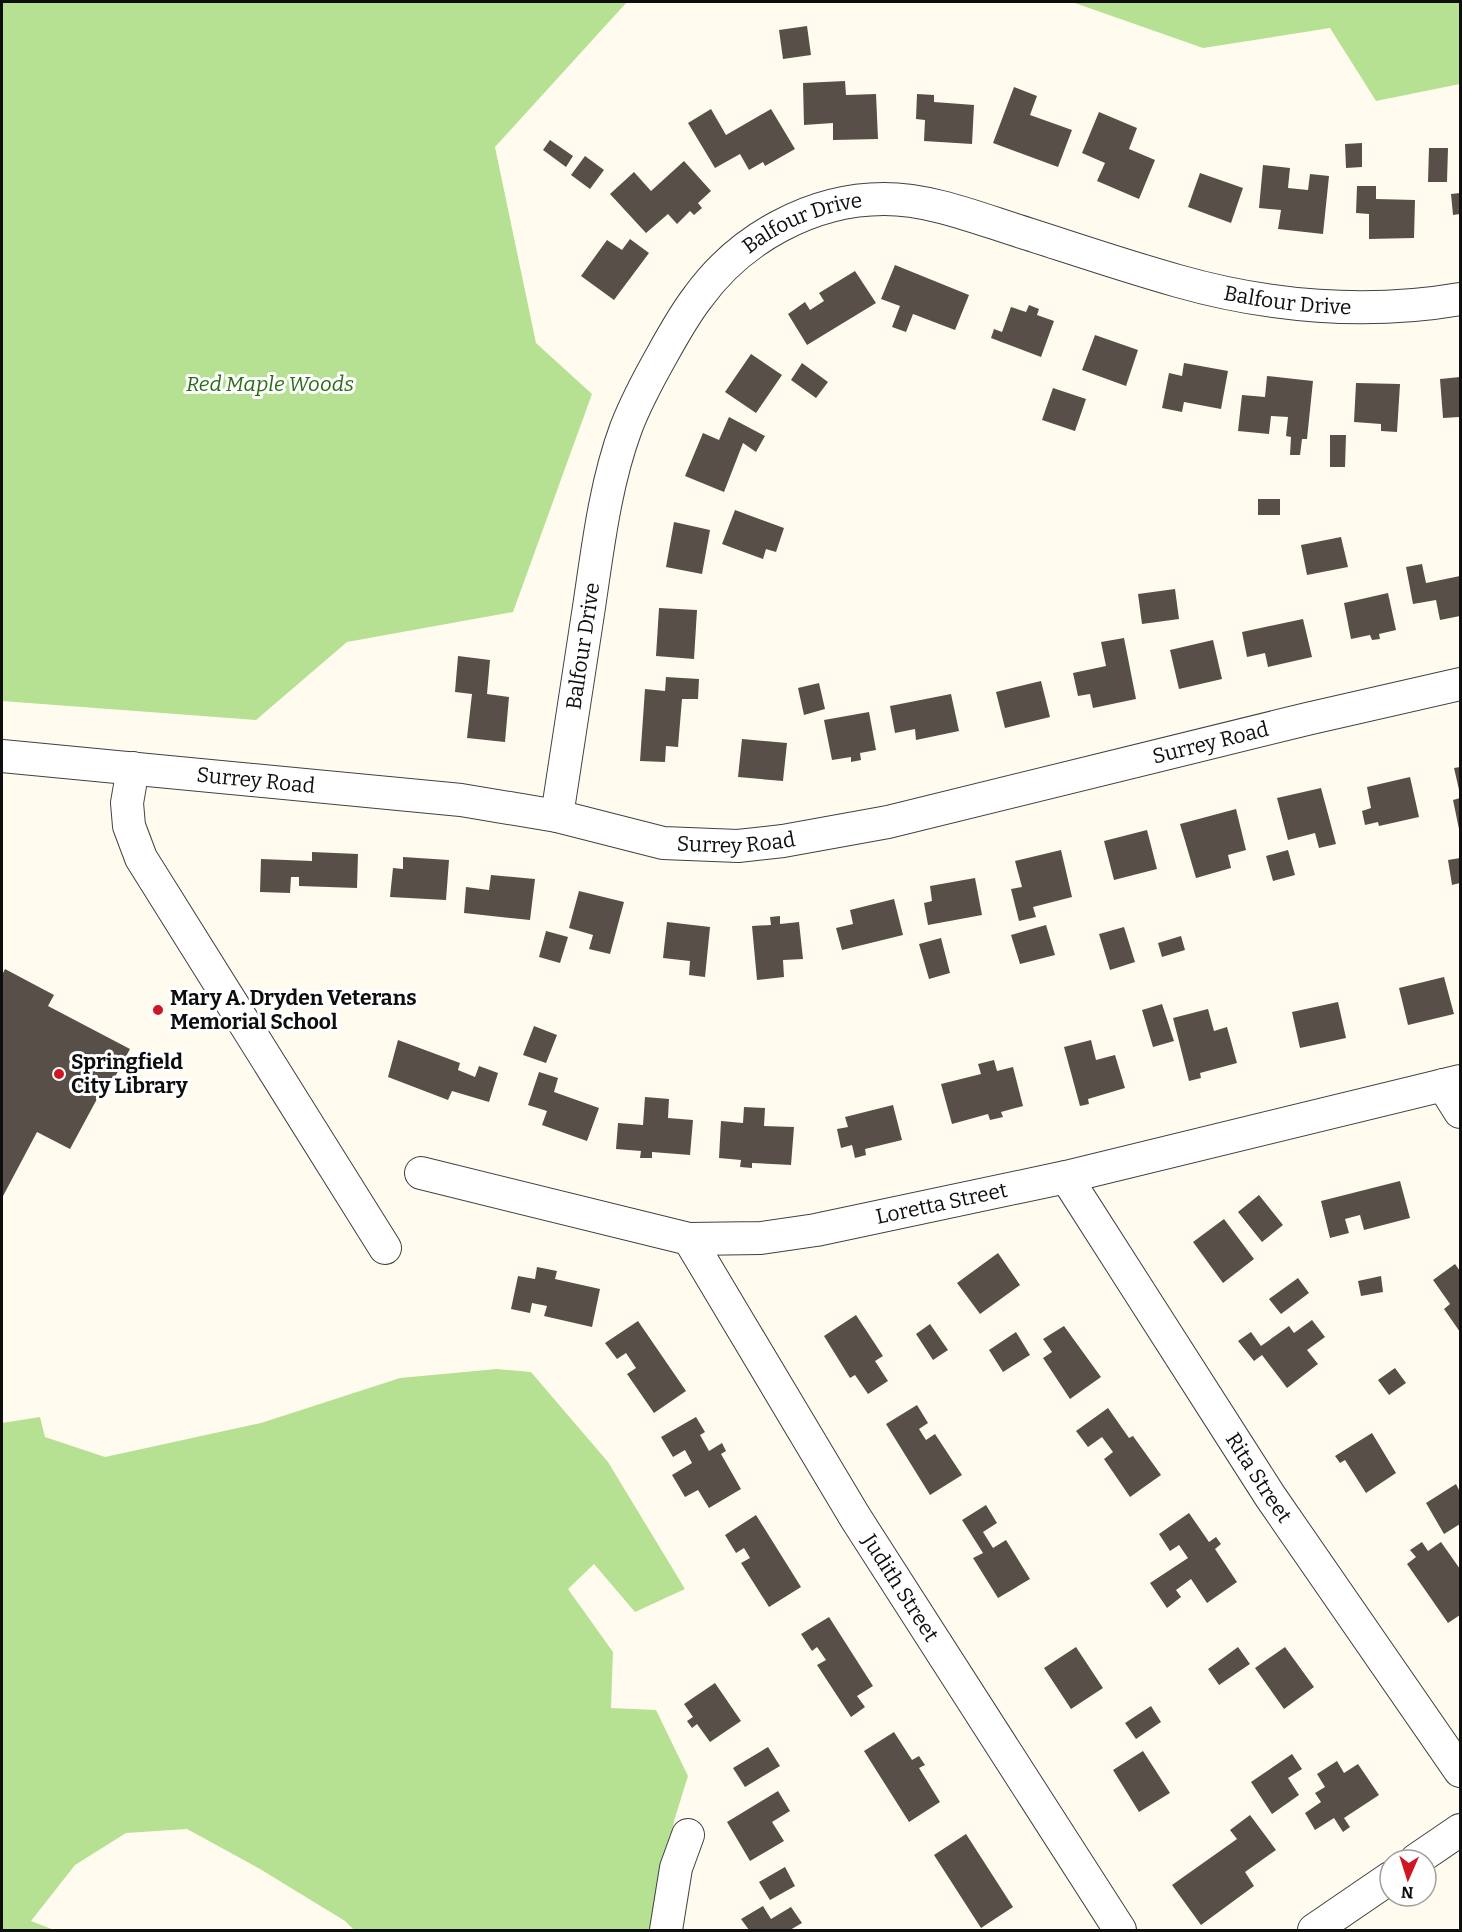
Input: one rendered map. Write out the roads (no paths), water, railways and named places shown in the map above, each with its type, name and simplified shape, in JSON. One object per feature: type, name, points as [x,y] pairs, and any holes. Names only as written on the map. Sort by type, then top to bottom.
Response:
[{"type":"street","name":"Balfour Drive","points":[[557,816],[601,526],[626,428],[652,372],[697,297],[729,262],[761,237],[810,212],[837,204],[858,200],[901,200],[969,216],[1179,282],[1264,299],[1356,307],[1415,305],[1461,299]]},
{"type":"street","name":"Surrey Road","points":[[2,756],[461,800],[557,816],[663,843],[721,846],[783,841],[888,822],[1307,719],[1461,684]]},
{"type":"street","points":[[132,768],[128,802],[129,826],[141,858],[385,1248]]},
{"type":"street","points":[[1452,1083],[1461,1112]]},
{"type":"street","name":"Loretta Street","points":[[421,1173],[689,1239],[742,1239],[807,1232],[1066,1177],[1452,1083]]},
{"type":"street","name":"Rita Street","points":[[1066,1177],[1270,1496],[1461,1772]]},
{"type":"street","name":"Judith Street","points":[[689,1239],[855,1516],[1120,1930]]},
{"type":"street","points":[[1434,1848],[1461,1830]]},
{"type":"street","points":[[666,1930],[676,1868],[688,1834]]},
{"type":"street","points":[[1314,1930],[1378,1886]]},
{"type":"place","name":"Mary A. Dryden Veterans Memorial School","points":[[158,1010]]},
{"type":"place","name":"Springfield City Library","points":[[59,1074]]},
{"type":"park label","name":"Red Maple Woods","points":[[270,384]]}]
